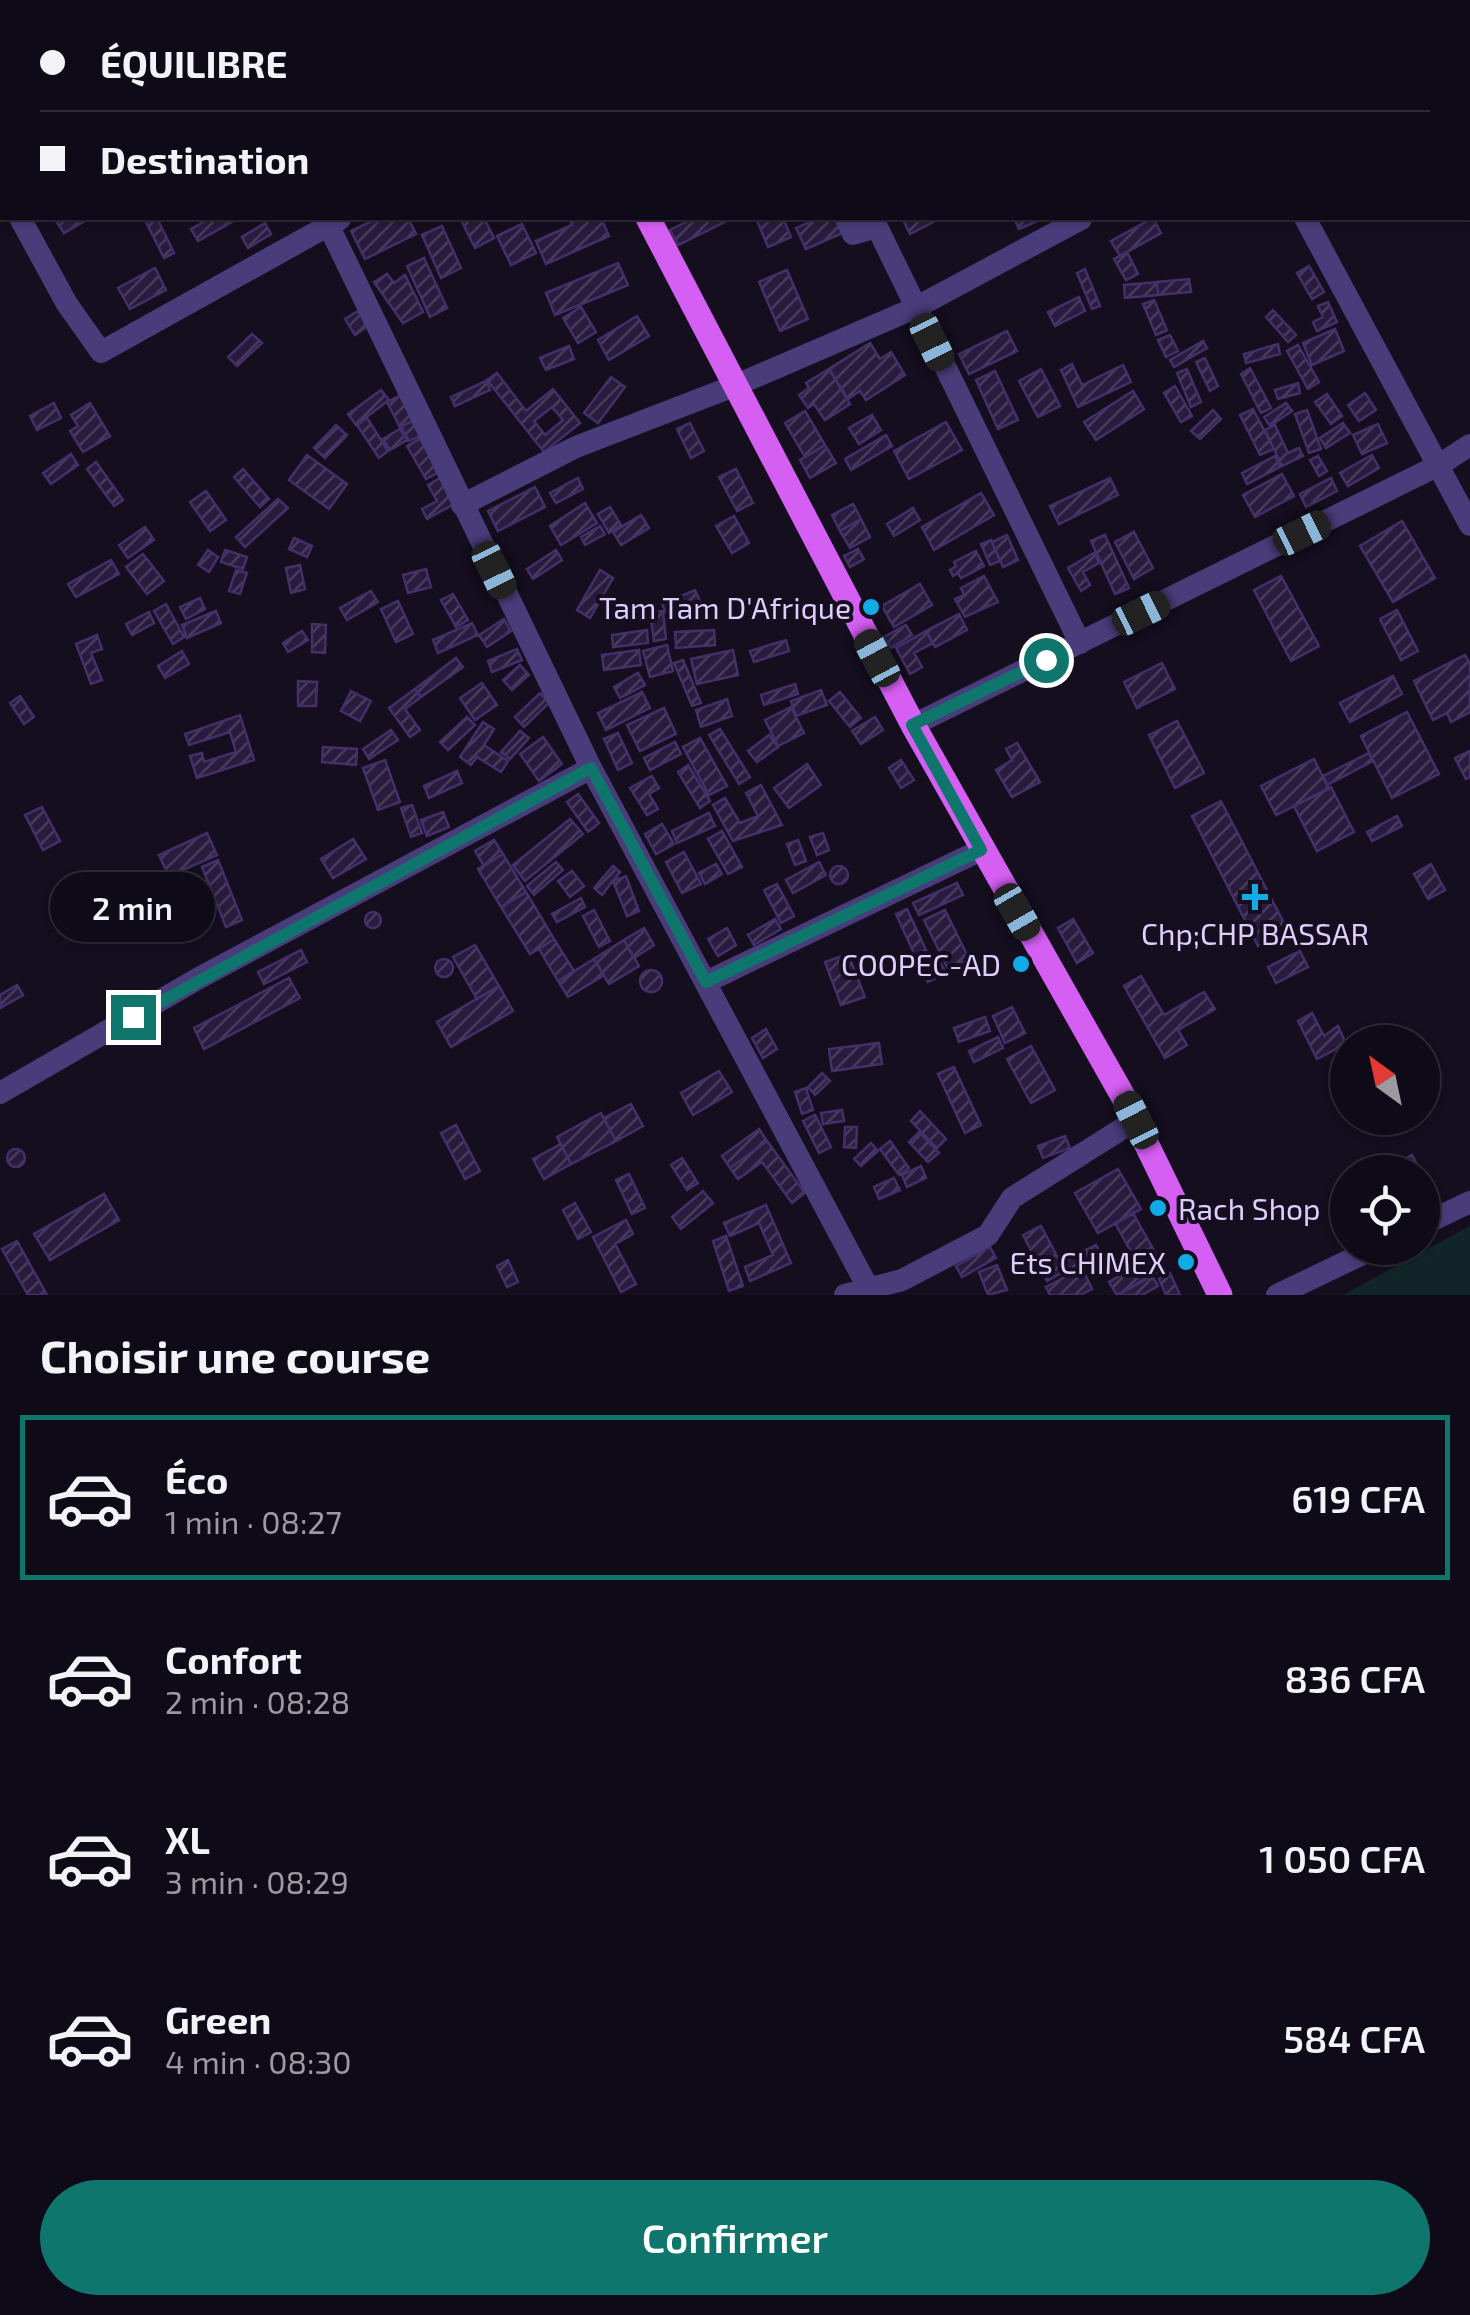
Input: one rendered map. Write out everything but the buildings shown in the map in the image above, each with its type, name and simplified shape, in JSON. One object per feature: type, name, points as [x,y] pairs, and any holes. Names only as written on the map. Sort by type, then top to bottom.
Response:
[{"type":"main road","points":[[649,220],[912,725],[1136,1120],[1220,1295]]},
{"type":"street","points":[[21,220],[67,304],[101,352],[332,220],[462,505],[591,768],[706,982],[861,1292],[902,1280],[988,1235],[1012,1198],[1136,1120]]},
{"type":"street","points":[[847,220],[853,234],[877,227],[1080,643]]},
{"type":"street","points":[[462,505],[576,447],[734,386],[915,308],[1079,220]]},
{"type":"street","points":[[1306,220],[1470,525]]},
{"type":"street","points":[[912,725],[1439,465],[1470,445]]},
{"type":"street","points":[[0,1093],[199,978],[591,768]]},
{"type":"street","points":[[706,982],[981,850]]},
{"type":"street","points":[[1440,1216],[1470,1202]]},
{"type":"street","points":[[1277,1295],[1340,1265]]},
{"type":"green space","points":[[1470,1226],[1470,1295],[1343,1295],[1398,1265],[1440,1265],[1440,1242]]},
{"type":"place","name":"Tam Tam D'Afrique","points":[[871,607]]},
{"type":"place","name":"Chp;CHP BASSAR","points":[[1255,897]]},
{"type":"place","name":"COOPEC-AD","points":[[1021,964]]},
{"type":"place","name":"Rach Shop","points":[[1158,1208]]},
{"type":"place","name":"Ets CHIMEX","points":[[1186,1262]]},
{"type":"route","points":[[133,1017],[591,768],[706,982],[981,850],[912,725],[1046,660]]}]
